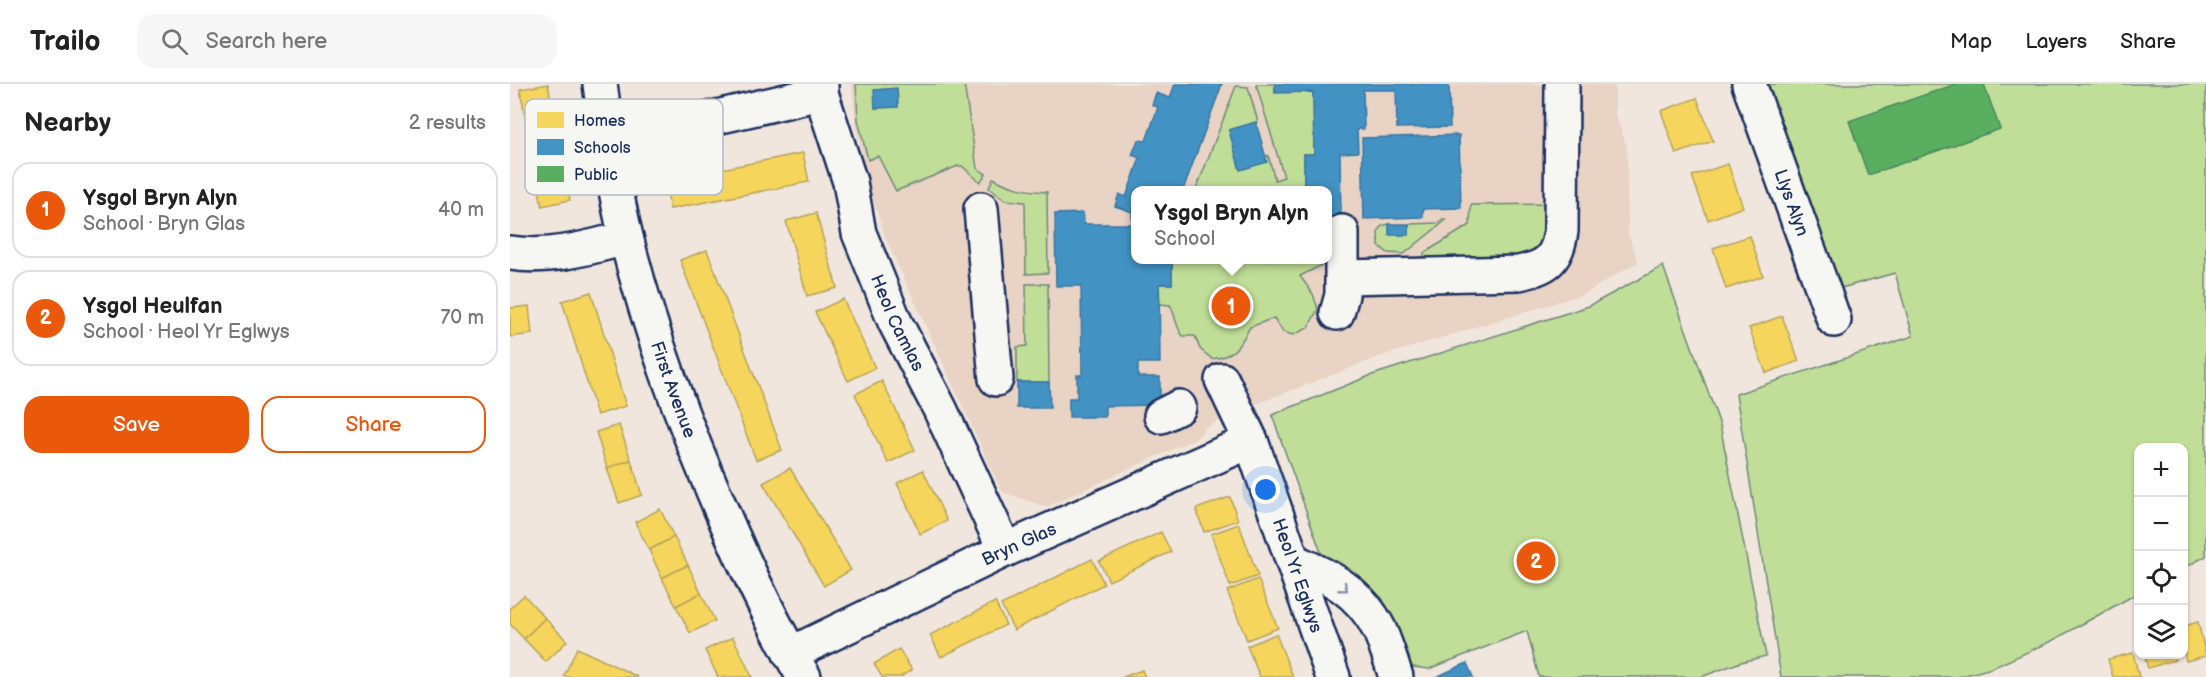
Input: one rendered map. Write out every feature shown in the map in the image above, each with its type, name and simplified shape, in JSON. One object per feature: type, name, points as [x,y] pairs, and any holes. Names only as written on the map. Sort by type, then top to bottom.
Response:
[{"type":"street","name":"First Avenue","points":[[600,84],[602,99]]},
{"type":"street","points":[[1343,277],[1519,273],[1536,269],[1550,260],[1559,248],[1562,231],[1562,84]]},
{"type":"street","name":"Llys Alyn","points":[[1749,84],[1834,320]]},
{"type":"street","points":[[723,113],[821,88]]},
{"type":"street","name":"Heol Camlas","points":[[821,88],[850,182],[859,233],[895,322],[940,409],[1005,550]]},
{"type":"street","name":"First Avenue","points":[[618,195],[626,238],[654,338],[693,446],[744,562],[797,666]]},
{"type":"street","points":[[981,209],[996,378]]},
{"type":"street","points":[[1337,313],[1342,295],[1342,232]]},
{"type":"street","points":[[510,253],[555,254],[626,238]]},
{"type":"street","name":"Heol Yr Eglwys","points":[[1221,381],[1251,441],[1333,677]]},
{"type":"street","name":"Bryn Glas","points":[[797,666],[1005,550],[1251,441]]},
{"type":"street","points":[[1293,561],[1329,576],[1358,599],[1379,628],[1396,677]]},
{"type":"shaded area","points":[[852,84],[1615,84],[1615,114],[1627,147],[1628,233],[1638,262],[1584,294],[1379,357],[1248,407],[1206,427],[1197,438],[1046,507],[1002,492],[886,239],[868,184],[855,120]]},
{"type":"green space","points":[[856,84],[964,84],[977,168],[986,174],[980,182],[962,166],[958,166],[896,191],[878,156],[868,160],[858,120]],"holes":[[[897,89],[898,107],[875,108],[875,90]]]},
{"type":"green space","points":[[1256,84],[1275,84],[1275,92],[1313,92],[1314,154],[1304,154],[1304,186],[1198,186],[1236,86],[1248,87],[1258,122],[1229,130],[1240,169],[1268,155],[1275,180],[1284,177]]},
{"type":"green space","points":[[1766,84],[2206,84],[2206,556],[2188,566],[2188,443],[2134,443],[2134,595],[2050,642],[1992,668],[1958,677],[1781,677],[1736,394],[1913,336],[1895,273],[1841,288],[1807,207]]},
{"type":"green space","points":[[993,178],[1019,188],[1047,192],[1048,273],[1026,274],[1025,202],[1005,200],[989,188]]},
{"type":"green space","points":[[1551,204],[1546,235],[1523,257],[1424,262],[1424,253],[1470,225],[1471,205]]},
{"type":"green space","points":[[1446,220],[1404,254],[1388,253],[1379,246],[1378,233],[1382,226],[1389,224],[1409,235],[1409,224],[1439,223]]},
{"type":"green space","points":[[1332,233],[1334,259],[1332,260]]},
{"type":"green space","points":[[1172,264],[1324,264],[1300,276],[1313,294],[1318,309],[1308,328],[1293,335],[1283,332],[1274,318],[1250,327],[1236,349],[1220,358],[1212,359],[1200,349],[1195,336],[1183,336],[1170,305],[1160,304],[1159,284],[1172,284]]},
{"type":"green space","points":[[1663,266],[1720,425],[1766,656],[1741,662],[1701,677],[1539,677],[1527,631],[1429,669],[1413,667],[1407,661],[1382,598],[1350,574],[1324,561],[1272,415],[1372,375],[1589,306]]},
{"type":"green space","points":[[1026,284],[1048,284],[1049,382],[1017,382],[1017,347],[1027,346]]},
{"type":"building: Homes","points":[[548,84],[551,99],[525,99],[525,116],[520,89]]},
{"type":"building: Homes","points":[[1697,98],[1713,141],[1676,154],[1661,111]]},
{"type":"building: Homes","points":[[803,153],[809,182],[670,209],[668,195],[723,195],[723,169]]},
{"type":"building: Homes","points":[[1728,164],[1743,207],[1708,220],[1692,176]]},
{"type":"building: Homes","points":[[540,195],[569,195],[570,200],[542,206]]},
{"type":"building: Homes","points":[[816,213],[837,288],[807,296],[786,221]]},
{"type":"building: Homes","points":[[1750,236],[1763,276],[1726,289],[1713,248]]},
{"type":"building: Homes","points":[[707,250],[782,450],[756,460],[680,260]]},
{"type":"building: Homes","points":[[591,292],[626,406],[597,415],[562,301]]},
{"type":"building: Homes","points":[[843,299],[875,368],[848,381],[815,312]]},
{"type":"building: Homes","points":[[529,306],[532,334],[510,337],[510,308]]},
{"type":"building: Homes","points":[[1782,316],[1799,361],[1766,373],[1749,328]]},
{"type":"building: Homes","points":[[882,381],[915,450],[888,463],[855,394]]},
{"type":"building: Homes","points":[[619,425],[631,460],[607,468],[596,432]]},
{"type":"building: Homes","points":[[631,460],[642,495],[619,503],[607,468]]},
{"type":"building: Homes","points":[[790,468],[851,570],[824,586],[763,483]]},
{"type":"building: Homes","points":[[923,470],[947,521],[920,534],[897,483]]},
{"type":"building: Homes","points":[[1230,497],[1238,520],[1204,532],[1196,509]]},
{"type":"building: Homes","points":[[660,509],[674,537],[649,550],[635,522]]},
{"type":"building: Homes","points":[[1239,524],[1258,576],[1230,586],[1211,534]]},
{"type":"building: Homes","points":[[1161,532],[1171,552],[1109,581],[1099,561]]},
{"type":"building: Homes","points":[[674,537],[688,565],[662,578],[649,550]]},
{"type":"building: Homes","points":[[1092,559],[1104,584],[1014,630],[1001,605]]},
{"type":"building: Homes","points":[[688,565],[701,593],[676,606],[662,578]]},
{"type":"building: Homes","points":[[1258,579],[1278,628],[1247,640],[1227,591]]},
{"type":"building: Homes","points":[[701,593],[715,621],[690,633],[676,606]]},
{"type":"building: Homes","points":[[524,595],[545,618],[524,639],[510,624],[510,608]]},
{"type":"building: Homes","points":[[995,602],[1006,625],[941,657],[930,635]]},
{"type":"building: Homes","points":[[545,618],[567,641],[546,662],[524,639]]},
{"type":"building: Homes","points":[[2198,622],[2206,656],[2186,661],[2188,659],[2188,625]]},
{"type":"building: Homes","points":[[1276,634],[1293,677],[1260,677],[1247,646]]},
{"type":"building: Homes","points":[[733,637],[752,677],[718,677],[705,650]]},
{"type":"building: Homes","points":[[577,648],[638,677],[566,677],[564,676]]},
{"type":"building: Homes","points":[[899,649],[912,670],[900,677],[882,677],[874,664]]},
{"type":"building: Homes","points":[[2133,653],[2139,677],[2113,677],[2108,659]]},
{"type":"building: Homes","points":[[2145,659],[2175,660],[2148,668]]},
{"type":"building: Homes","points":[[1142,670],[1145,677],[1123,677]]},
{"type":"building: Schools","points":[[1175,84],[1222,84],[1184,186],[1131,186],[1131,212],[1115,206],[1119,194],[1126,197],[1140,158],[1132,155],[1138,140],[1146,141],[1158,107],[1152,105],[1156,93],[1170,98]]},
{"type":"building: Schools","points":[[1275,84],[1449,84],[1450,127],[1397,128],[1396,90],[1363,90],[1364,129],[1357,129],[1358,152],[1340,153],[1341,219],[1332,220],[1332,186],[1304,186],[1304,154],[1314,154],[1313,92],[1275,93]]},
{"type":"building: Schools","points":[[897,88],[898,107],[875,108],[874,90]]},
{"type":"building: Schools","points":[[1256,122],[1267,162],[1240,170],[1229,130]]},
{"type":"building: Schools","points":[[1459,135],[1461,208],[1423,209],[1423,217],[1364,219],[1362,138]]},
{"type":"building: Schools","points":[[1083,213],[1084,224],[1131,224],[1131,264],[1172,264],[1172,284],[1159,284],[1160,363],[1138,363],[1138,377],[1160,377],[1160,405],[1105,406],[1105,417],[1069,417],[1069,398],[1077,398],[1077,375],[1082,375],[1081,286],[1056,286],[1055,214]]},
{"type":"building: Schools","points":[[1389,224],[1409,224],[1409,235],[1389,235]]},
{"type":"building: Schools","points":[[1017,382],[1049,382],[1050,408],[1017,408]]},
{"type":"building: Schools","points":[[1467,663],[1473,677],[1436,677]]},
{"type":"building: Public","points":[[1956,84],[1984,84],[2000,129],[1868,175],[1849,121]]},
{"type":"place","name":"Ysgol Bryn Alyn","points":[[1231,306]]},
{"type":"place","name":"Ysgol Heulfan","points":[[1536,561]]}]
